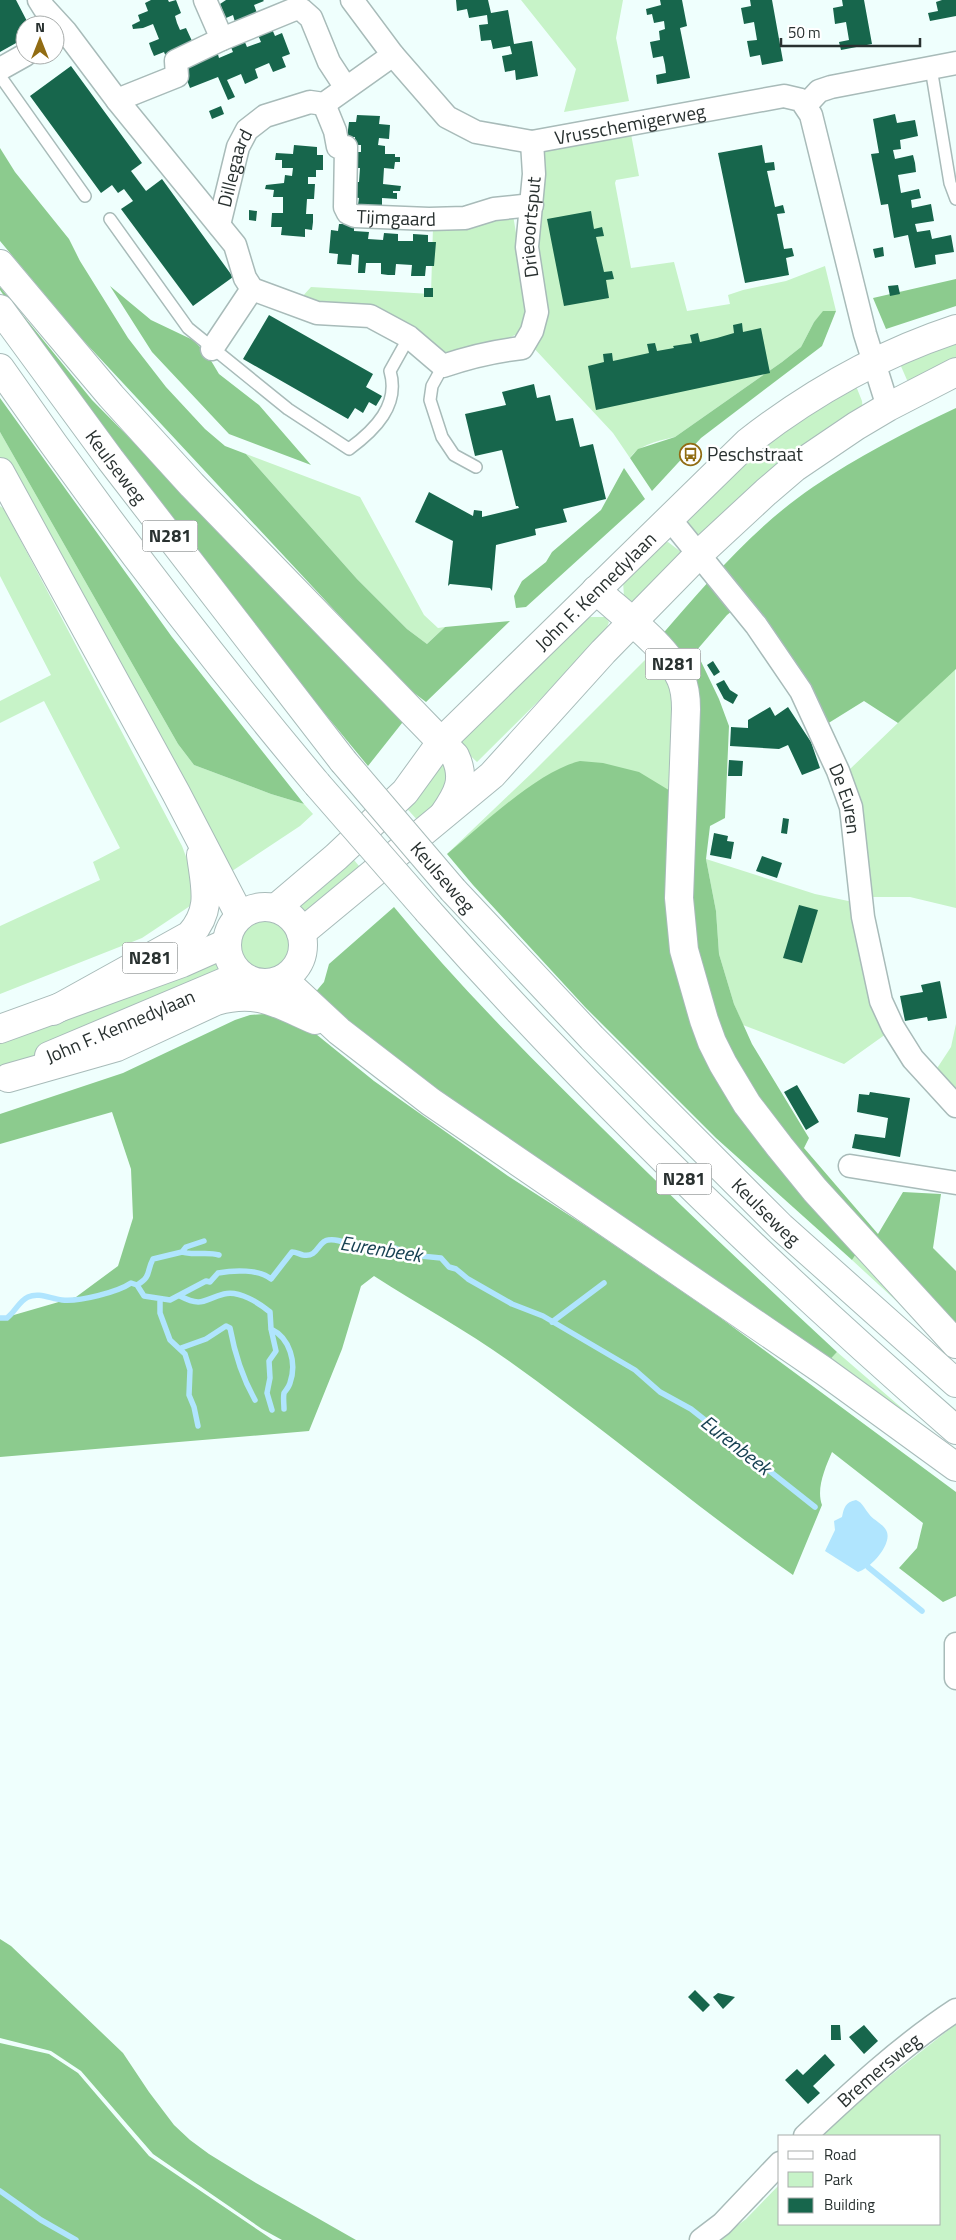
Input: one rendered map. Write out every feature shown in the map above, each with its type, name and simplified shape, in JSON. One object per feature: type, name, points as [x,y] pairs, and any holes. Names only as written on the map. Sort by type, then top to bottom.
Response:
[{"type":"main road","name":"N281","points":[[0,264],[111,396],[192,485],[442,741],[457,761],[461,781],[455,799],[444,814]]},
{"type":"main road","name":"Keulseweg","points":[[0,309],[110,459],[343,761],[453,890],[592,1038],[781,1227],[956,1383]]},
{"type":"main road","name":"John F. Kennedylaan","points":[[276,908],[336,857],[405,792],[442,741],[728,460],[773,422],[798,405],[874,362],[956,329]]},
{"type":"main road","name":"Keulseweg","points":[[0,368],[92,498],[194,633],[317,784],[428,911],[560,1055],[642,1139],[814,1304],[956,1430]]},
{"type":"main road","points":[[301,933],[492,775],[603,652],[698,555],[737,517],[794,468],[888,407],[956,372]]},
{"type":"main road","name":"N281","points":[[4,484],[240,916]]},
{"type":"main road","name":"N281","points":[[596,590],[666,655],[681,677],[684,688],[686,709],[679,898],[684,950],[688,968],[712,1042],[747,1104],[780,1147],[815,1190],[956,1344]]},
{"type":"main road","name":"N281","points":[[54,1011],[123,970],[176,944],[200,924],[206,907],[206,892],[199,839]]},
{"type":"main road","points":[[259,908],[276,908],[291,918],[301,933],[303,941],[300,960],[293,971],[283,978],[272,982],[249,980],[230,961],[227,944],[230,930],[240,916],[259,908]]},
{"type":"main road","name":"John F. Kennedylaan","points":[[0,1029],[54,1011],[227,944]]},
{"type":"main road","name":"John F. Kennedylaan","points":[[4,1079],[44,1059],[241,974]]},
{"type":"main road","points":[[283,978],[339,1031],[431,1102],[824,1371],[956,1467]]},
{"type":"main road","points":[[4,1079],[116,1047],[216,1001],[227,998],[264,998],[284,1005],[339,1031]]},
{"type":"street","points":[[205,0],[222,39]]},
{"type":"street","name":"Vrusschemigerweg","points":[[352,0],[393,55],[447,117],[476,132],[532,142],[784,96],[793,97],[806,105]]},
{"type":"street","name":"Dillegaard","points":[[44,3],[50,15]]},
{"type":"street","points":[[116,100],[177,76],[176,61],[222,39],[295,9],[302,10],[310,18],[329,62],[346,88]]},
{"type":"street","name":"Dillegaard","points":[[65,41],[235,245],[245,278],[252,289]]},
{"type":"street","points":[[324,104],[393,55]]},
{"type":"street","points":[[0,69],[15,61]]},
{"type":"street","points":[[888,407],[874,362],[811,115],[806,105],[819,91],[831,87],[956,63]]},
{"type":"street","name":"Dillegaard","points":[[219,225],[238,146],[247,130],[265,116],[310,102],[324,104]]},
{"type":"street","name":"Tijmgaard","points":[[324,104],[335,131],[338,147],[346,148],[345,206],[348,213],[355,216],[419,219],[464,218],[494,209],[532,205]]},
{"type":"street","name":"Drieoortsput","points":[[443,366],[496,350],[522,348],[532,331],[537,307],[527,247],[534,174],[532,142]]},
{"type":"street","points":[[212,349],[252,289],[317,313],[370,316],[409,337],[443,366]]},
{"type":"street","name":"De Euren","points":[[670,518],[756,625],[801,691],[838,771],[851,807],[863,917],[881,1001],[913,1059],[956,1106]]},
{"type":"street","points":[[850,1166],[956,1183]]},
{"type":"street","points":[[956,1644],[956,1678]]},
{"type":"street","name":"Bremersweg","points":[[806,2135],[890,2060],[924,2032],[956,2010]]},
{"type":"street","points":[[701,2240],[722,2224],[778,2165]]},
{"type":"lane","points":[[931,68],[950,184],[956,199]]},
{"type":"lane","points":[[0,76],[85,196]]},
{"type":"lane","points":[[110,220],[188,328],[288,409],[349,449],[371,433],[388,409],[393,383],[390,371],[409,337]]},
{"type":"lane","points":[[443,366],[432,386],[430,400],[442,437],[454,455],[476,467]]},
{"type":"green space","points":[[521,0],[623,0],[616,38],[629,101],[564,112],[576,69]]},
{"type":"green space","points":[[630,129],[639,176],[616,180],[615,183],[631,268],[674,262],[687,311],[730,304],[728,295],[786,281],[825,266],[836,311],[823,312],[814,322],[801,347],[782,362],[675,437],[644,446],[630,458],[613,433],[531,345],[528,213],[538,147]]},
{"type":"green space","points":[[0,148],[15,172],[69,239],[80,261],[128,338],[166,387],[205,429],[225,446],[246,454],[357,579],[407,629],[427,644],[445,627],[510,621],[426,702],[405,686],[82,339],[0,241]]},
{"type":"green space","points":[[513,215],[527,299],[525,323],[517,334],[505,340],[439,354],[331,306],[301,298],[311,287],[431,294],[433,227]]},
{"type":"green space","points":[[956,279],[956,306],[886,329],[873,298]]},
{"type":"green space","points":[[110,286],[151,320],[193,340],[207,354],[219,374],[259,405],[311,465],[229,434],[152,352]]},
{"type":"green space","points":[[0,287],[92,400],[406,718],[368,766],[224,591],[35,341],[0,290]]},
{"type":"green space","points":[[823,311],[836,311],[822,346],[701,438],[652,491],[630,458],[638,449],[675,437],[782,362],[801,347],[814,322]]},
{"type":"green space","points":[[956,338],[956,360],[915,380],[907,380],[900,364]]},
{"type":"green space","points":[[856,386],[862,401],[863,415],[705,533],[695,536],[684,525],[737,468],[769,441],[820,406]]},
{"type":"green space","points":[[0,398],[172,637],[304,804],[271,794],[194,765],[178,744],[0,432]]},
{"type":"green space","points":[[956,408],[956,669],[898,723],[864,701],[827,724],[743,602],[727,615],[696,651],[719,699],[729,726],[725,818],[710,826],[706,859],[716,911],[719,954],[734,1004],[752,1044],[809,1138],[804,1148],[878,1234],[903,1192],[941,1194],[933,1248],[956,1271],[956,1331],[796,1152],[736,1066],[714,1016],[689,912],[693,713],[660,637],[732,557],[791,503],[865,455]]},
{"type":"green space","points":[[0,432],[178,744],[194,765],[271,794],[304,804],[313,814],[300,826],[226,875],[0,461]]},
{"type":"green space","points":[[246,454],[360,497],[424,615],[438,628],[445,627],[427,644],[407,629],[357,579]]},
{"type":"green space","points":[[624,468],[645,499],[526,607],[516,608],[514,596],[522,581],[546,562],[552,552],[601,510]]},
{"type":"green space","points":[[0,506],[4,509],[182,846],[197,886],[196,902],[142,938],[0,994],[0,926],[100,880],[93,862],[120,848],[44,701],[0,723],[0,701],[51,675],[0,576]]},
{"type":"green space","points":[[668,542],[681,552],[679,558],[639,601],[630,602],[624,597],[623,581],[660,544]]},
{"type":"green space","points":[[590,617],[605,617],[609,622],[603,637],[477,762],[455,741],[583,621]]},
{"type":"green space","points":[[650,655],[661,670],[669,686],[673,703],[675,737],[672,792],[526,790],[447,854],[535,770]]},
{"type":"green space","points":[[955,668],[956,908],[910,897],[864,897],[849,770]]},
{"type":"green space","points":[[443,753],[450,790],[419,822],[402,803]]},
{"type":"green space","points":[[580,761],[603,763],[639,772],[672,792],[667,832],[666,877],[700,1033],[860,1248],[852,1260],[716,1138],[585,1007],[447,854],[493,814],[529,787],[546,776]]},
{"type":"green space","points":[[349,854],[364,872],[303,922],[296,912],[287,906]]},
{"type":"green space","points":[[706,859],[815,894],[853,902],[886,1034],[844,1064],[743,1025],[734,1004],[719,954],[716,911]]},
{"type":"green space","points":[[394,907],[469,992],[548,1074],[689,1213],[837,1352],[824,1366],[562,1190],[313,995],[324,982],[329,964]]},
{"type":"green space","points":[[259,917],[269,917],[284,925],[290,934],[292,945],[290,956],[284,965],[269,973],[259,973],[248,968],[241,961],[236,950],[236,940],[241,929],[248,922]]},
{"type":"green space","points":[[220,954],[229,971],[66,1045],[0,1068],[0,1039]]},
{"type":"green space","points":[[279,1013],[306,1026],[374,1081],[508,1176],[589,1228],[718,1316],[956,1492],[956,1596],[943,1602],[899,1568],[917,1548],[923,1523],[832,1452],[821,1485],[820,1499],[822,1505],[793,1575],[721,1523],[581,1414],[509,1361],[374,1276],[361,1286],[342,1349],[309,1431],[0,1457],[0,1319],[76,1297],[118,1266],[133,1218],[131,1169],[112,1112],[0,1144],[0,1114],[123,1073],[235,1020],[250,1015]]},
{"type":"green space","points":[[956,1024],[956,1108],[930,1079],[951,1047]]},
{"type":"green space","points":[[860,1248],[956,1356],[852,1260]]},
{"type":"green space","points":[[837,1352],[926,1429],[824,1366]]},
{"type":"green space","points":[[0,1939],[11,1946],[123,2053],[174,2125],[190,2140],[256,2183],[356,2240],[282,2240],[262,2229],[153,2154],[81,2071],[51,2051],[0,2038]]},
{"type":"green space","points":[[956,2024],[956,2240],[718,2240],[746,2219],[778,2186],[778,2225],[941,2225],[941,2135],[815,2135]]},
{"type":"green space","points":[[0,2043],[49,2054],[78,2073],[149,2156],[273,2240],[0,2240]]},
{"type":"water","points":[[856,1500],[886,1530],[888,1535],[887,1542],[880,1555],[869,1566],[858,1572],[825,1551],[835,1530],[834,1521],[842,1517],[847,1504]]},
{"type":"building","points":[[0,0],[16,0],[24,15],[15,15],[15,44],[0,52]]},
{"type":"building","points":[[151,0],[168,0],[169,2],[176,0],[181,13],[175,16],[177,23],[180,30],[186,28],[192,41],[167,59],[164,52],[154,56],[151,49],[149,43],[159,39],[153,24],[133,29],[132,25],[140,21],[138,15],[148,11],[145,3]]},
{"type":"building","points":[[226,0],[264,1],[254,5],[257,13],[235,22],[233,15],[226,18],[220,4]]},
{"type":"building","points":[[456,0],[488,0],[491,13],[508,10],[514,44],[532,41],[538,76],[516,80],[515,70],[505,72],[502,56],[512,54],[510,46],[493,49],[491,40],[481,41],[479,25],[488,24],[487,15],[469,18],[467,9],[457,11]]},
{"type":"building","points":[[660,0],[682,0],[687,26],[680,28],[690,78],[657,84],[656,75],[666,73],[665,65],[663,56],[653,58],[650,42],[660,40],[659,31],[665,29],[664,21],[654,23],[652,14],[647,15],[646,9],[661,5]]},
{"type":"building","points":[[750,0],[772,0],[783,61],[762,65],[760,55],[750,57],[747,41],[757,40],[754,22],[744,24],[741,8],[751,6]]},
{"type":"building","points":[[842,0],[864,0],[872,44],[841,50],[839,42],[849,40],[846,22],[835,24],[833,8],[843,6]]},
{"type":"building","points":[[956,0],[956,16],[930,21],[928,13],[938,11],[936,2]]},
{"type":"building","points":[[272,29],[275,36],[282,33],[290,54],[282,57],[286,67],[273,72],[269,63],[255,69],[258,78],[245,84],[241,74],[227,80],[235,97],[228,100],[218,77],[190,88],[181,65],[217,51],[219,58],[233,52],[230,45],[244,40],[247,47],[261,42],[258,35]]},
{"type":"building","points":[[71,66],[142,163],[131,171],[146,191],[162,179],[233,277],[193,306],[121,209],[133,201],[124,189],[118,193],[112,185],[101,193],[30,96]]},
{"type":"building","points":[[221,106],[224,114],[212,119],[209,111]]},
{"type":"building","points":[[895,114],[897,123],[915,120],[918,136],[900,140],[901,149],[893,150],[895,159],[913,155],[915,163],[916,172],[898,175],[901,193],[919,189],[921,198],[911,200],[912,208],[931,204],[934,221],[915,224],[917,232],[930,230],[932,239],[951,235],[954,252],[935,255],[936,264],[915,268],[908,235],[894,238],[888,204],[881,205],[871,154],[879,153],[873,119]]},
{"type":"building","points":[[357,115],[380,116],[379,124],[390,125],[389,139],[379,138],[378,145],[385,146],[385,154],[395,154],[395,157],[400,157],[400,162],[395,162],[394,169],[384,168],[383,184],[401,186],[400,191],[393,191],[393,193],[397,193],[397,199],[382,198],[382,207],[358,205],[359,198],[352,197],[353,182],[359,182],[360,168],[354,168],[355,152],[361,152],[361,145],[355,145],[355,137],[348,137],[348,130],[349,122],[356,122]]},
{"type":"building","points":[[294,145],[317,147],[317,155],[323,155],[323,170],[316,170],[316,177],[308,177],[308,184],[315,184],[314,199],[307,199],[306,214],[313,214],[312,230],[305,229],[305,237],[281,235],[282,227],[271,227],[272,213],[283,213],[283,197],[273,197],[274,190],[265,189],[266,185],[284,183],[285,175],[292,176],[293,168],[282,168],[282,160],[275,160],[276,153],[293,154]]},
{"type":"building","points":[[762,145],[765,163],[774,162],[775,170],[767,171],[775,207],[783,205],[785,213],[777,214],[784,249],[792,248],[794,256],[786,258],[789,275],[745,283],[718,153]]},
{"type":"building","points":[[249,210],[257,211],[256,221],[249,220]]},
{"type":"building","points":[[591,211],[594,229],[602,227],[604,236],[596,237],[604,272],[612,271],[614,279],[606,280],[609,298],[564,306],[547,219]]},
{"type":"building","points":[[339,224],[354,224],[354,231],[369,232],[368,239],[383,240],[384,233],[398,234],[398,241],[413,241],[413,234],[428,235],[428,242],[436,242],[434,266],[426,266],[425,276],[411,276],[412,265],[396,264],[395,275],[388,275],[381,274],[381,263],[366,263],[365,273],[358,273],[359,255],[352,254],[351,265],[337,264],[338,254],[329,253],[331,230],[338,231]]},
{"type":"building","points":[[883,247],[884,256],[875,258],[873,249]]},
{"type":"building","points":[[898,285],[900,294],[890,296],[888,286]]},
{"type":"building","points":[[424,288],[433,288],[433,297],[424,297]]},
{"type":"building","points":[[269,315],[373,374],[366,387],[382,396],[376,406],[369,402],[363,413],[355,408],[348,419],[243,359]]},
{"type":"building","points":[[742,323],[743,332],[761,328],[770,373],[596,410],[588,366],[604,362],[603,354],[612,353],[613,361],[649,353],[647,344],[655,343],[657,351],[674,348],[673,346],[692,343],[690,335],[698,333],[700,342],[734,333],[733,325]]},
{"type":"building","points":[[534,384],[537,398],[550,395],[556,421],[573,418],[580,447],[593,444],[606,499],[563,509],[567,522],[535,529],[536,535],[496,545],[492,591],[490,588],[450,584],[448,586],[453,541],[415,522],[429,492],[473,516],[474,510],[482,511],[482,517],[519,508],[516,506],[502,450],[475,456],[465,414],[506,405],[502,392]]},
{"type":"building","points":[[713,661],[720,672],[714,676],[707,665]]},
{"type":"building","points":[[724,680],[730,690],[738,695],[733,704],[724,699],[716,684]]},
{"type":"building","points":[[770,707],[775,716],[788,707],[811,742],[820,768],[802,775],[788,745],[779,749],[730,746],[731,727],[748,728],[748,720]]},
{"type":"building","points":[[729,760],[743,761],[742,776],[728,776]]},
{"type":"building","points":[[783,818],[789,819],[787,834],[781,833]]},
{"type":"building","points":[[714,833],[728,836],[727,841],[734,842],[731,859],[710,855]]},
{"type":"building","points":[[762,856],[782,863],[777,878],[756,871]]},
{"type":"building","points":[[799,905],[818,910],[802,963],[783,958]]},
{"type":"building","points":[[940,981],[947,1018],[928,1021],[927,1017],[905,1021],[900,996],[923,992],[921,985]]},
{"type":"building","points":[[797,1085],[819,1122],[806,1130],[784,1092]]},
{"type":"building","points":[[870,1092],[910,1098],[900,1157],[852,1148],[855,1134],[885,1138],[888,1118],[857,1112],[859,1094],[869,1095]]},
{"type":"building","points":[[695,1990],[710,2005],[703,2012],[688,1997]]},
{"type":"building","points":[[718,1993],[735,1997],[723,2009],[713,1997]]},
{"type":"building","points":[[831,2025],[840,2025],[841,2040],[831,2040]]},
{"type":"building","points":[[864,2025],[878,2041],[864,2054],[849,2037]]},
{"type":"building","points":[[825,2054],[835,2065],[813,2086],[820,2093],[808,2104],[785,2080],[797,2069],[803,2075]]},
{"type":"waterway","name":"Eurenbeek","points":[[0,1318],[7,1318],[22,1301],[32,1296],[41,1295],[62,1300],[88,1298],[108,1293],[131,1283],[137,1285],[144,1296],[170,1300],[206,1281],[210,1282],[218,1273],[231,1271],[253,1272],[260,1273],[271,1279],[292,1252],[303,1255],[312,1254],[322,1243],[328,1240],[339,1241],[361,1248],[372,1246],[383,1250],[395,1248],[411,1255],[441,1258],[449,1267],[456,1269],[468,1279],[512,1304],[543,1316],[635,1370],[660,1392],[691,1409],[815,1507]]},
{"type":"waterway","points":[[137,1285],[147,1276],[153,1259],[182,1252],[186,1247],[204,1241]]},
{"type":"waterway","points":[[182,1252],[219,1255]]},
{"type":"waterway","name":"Eurenbeek","points":[[552,1322],[604,1283]]},
{"type":"waterway","points":[[180,1296],[199,1302],[224,1294],[236,1294],[255,1301],[270,1312],[271,1329],[276,1351],[269,1361],[270,1378],[267,1393],[272,1410]]},
{"type":"waterway","points":[[160,1299],[160,1313],[170,1340],[185,1354],[190,1370],[189,1395],[198,1426]]},
{"type":"waterway","points":[[181,1348],[206,1339],[226,1326],[230,1328],[246,1383],[255,1400]]},
{"type":"waterway","points":[[271,1329],[283,1338],[292,1359],[292,1375],[289,1386],[284,1393],[284,1409]]},
{"type":"waterway","name":"Eurenbeek","points":[[866,1561],[868,1567],[922,1611]]},
{"type":"waterway","points":[[0,2191],[41,2220],[76,2240]]},
{"type":"place","name":"Peschstraat","points":[[691,454]]}]
